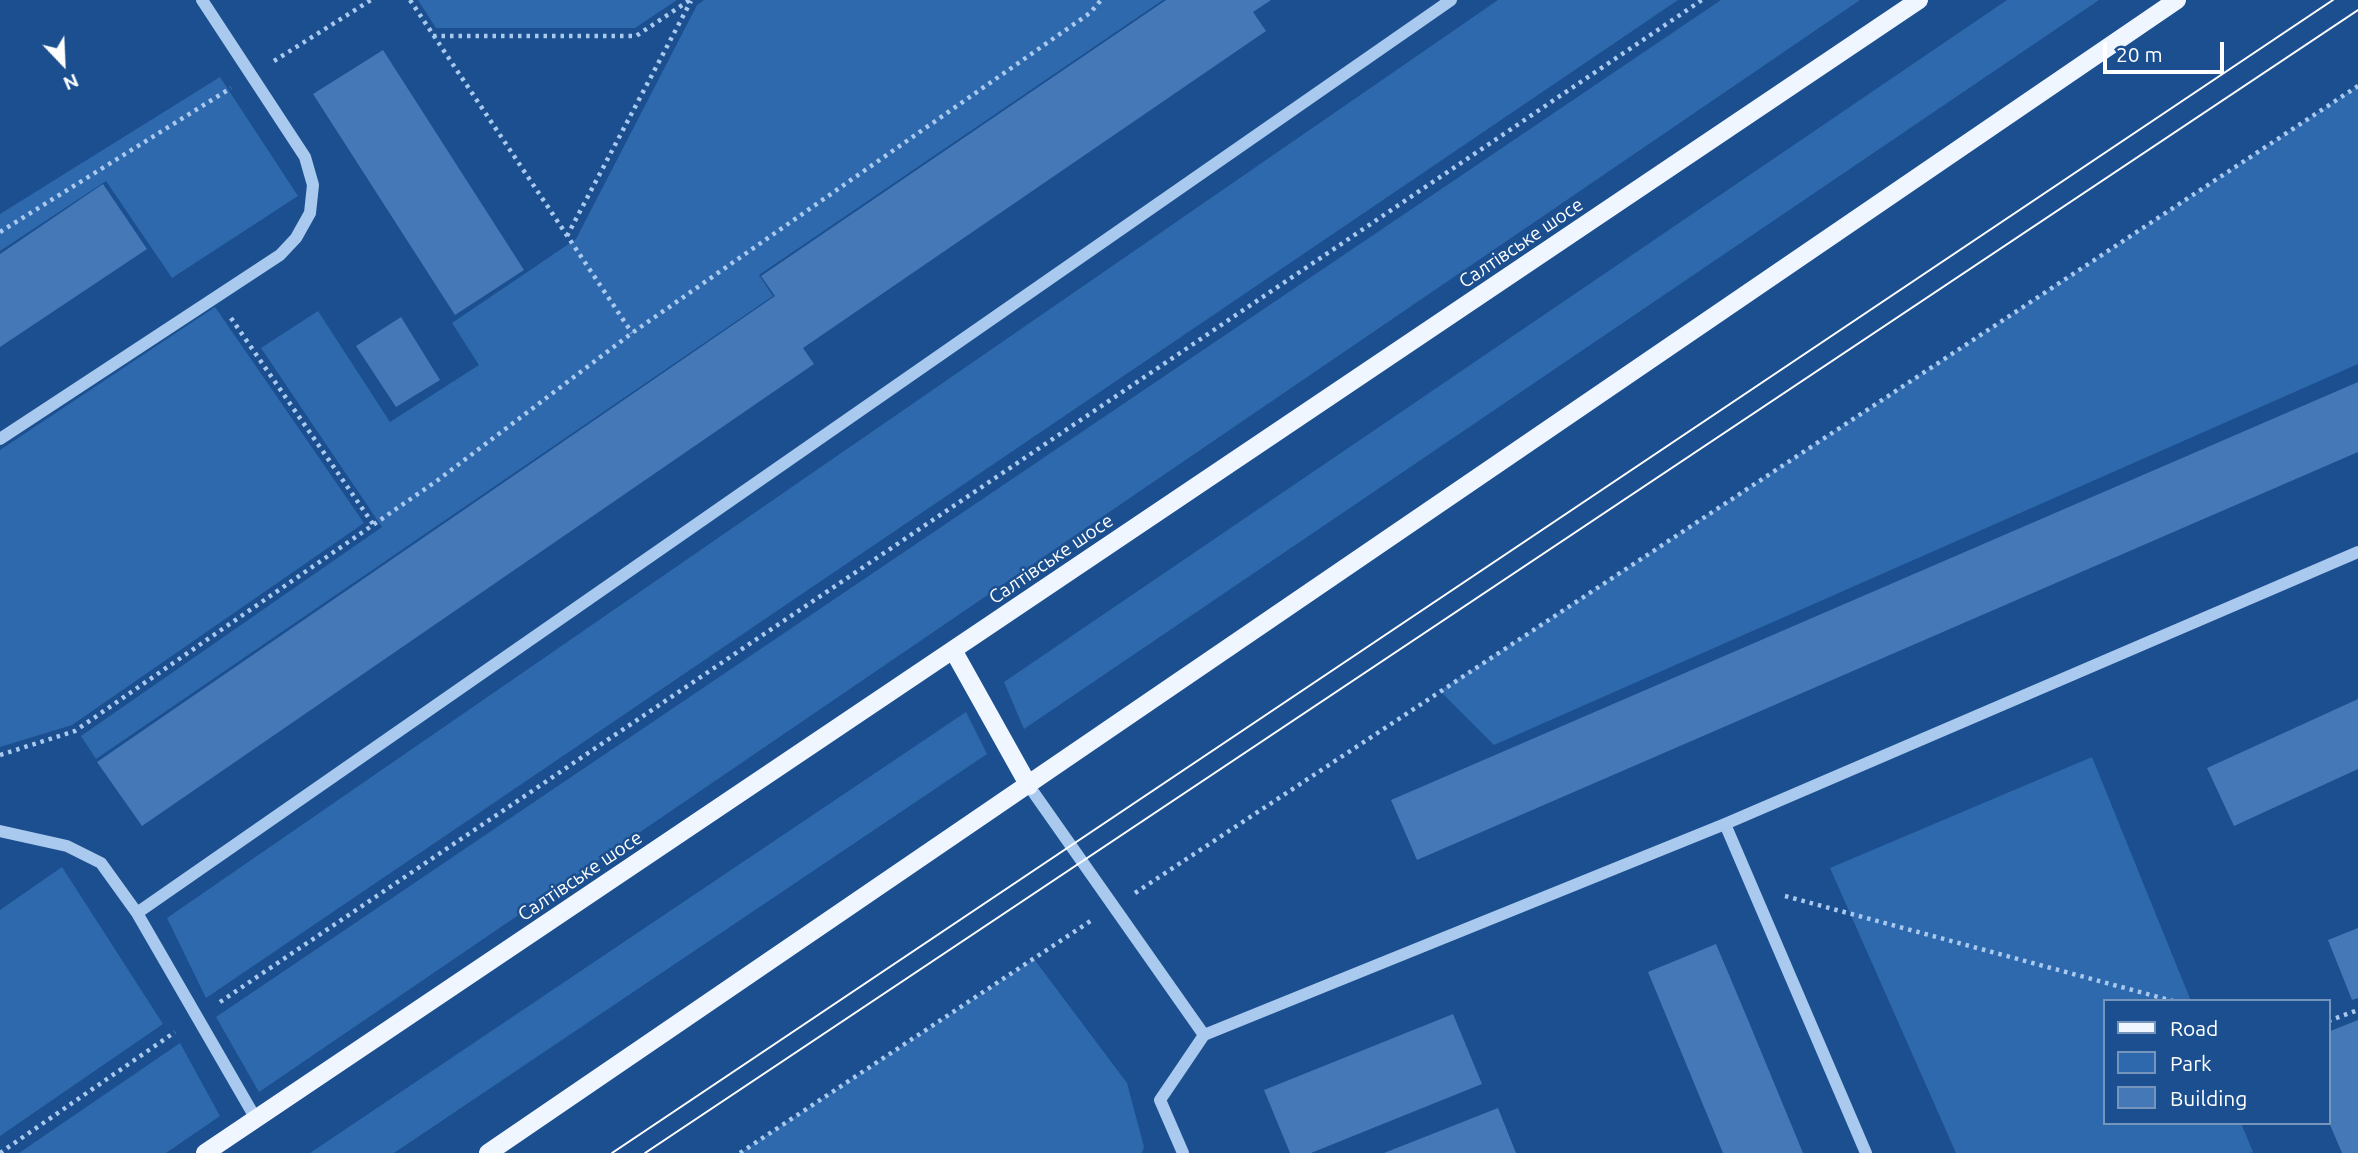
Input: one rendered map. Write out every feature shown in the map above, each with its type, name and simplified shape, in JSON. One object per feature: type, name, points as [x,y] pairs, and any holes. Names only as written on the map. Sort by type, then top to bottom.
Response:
[{"type":"main road","name":"Салтівське шосе","points":[[205,1153],[953,650],[1898,5],[1919,0]]},
{"type":"main road","points":[[488,1153],[2177,0]]},
{"type":"main road","points":[[953,650],[1029,786]]},
{"type":"lane","points":[[0,439],[280,255],[296,238],[310,213],[313,185],[305,157],[202,0]]},
{"type":"lane","points":[[137,913],[1451,0]]},
{"type":"lane","points":[[1183,1153],[1160,1100],[1204,1035],[1725,824],[2358,552]]},
{"type":"lane","points":[[1029,786],[1204,1035]]},
{"type":"lane","points":[[1725,824],[1866,1153]]},
{"type":"lane","points":[[0,831],[85,852],[114,877],[256,1119]]},
{"type":"path","points":[[0,232],[371,0]]},
{"type":"path","points":[[410,0],[632,333]]},
{"type":"path","points":[[433,36],[636,36],[691,0]]},
{"type":"path","points":[[567,236],[691,0]]},
{"type":"path","points":[[0,755],[75,732],[438,480],[632,333],[1090,13],[1101,0]]},
{"type":"path","points":[[0,1153],[1702,0]]},
{"type":"path","points":[[740,1153],[2358,86]]},
{"type":"path","points":[[216,297],[373,524]]},
{"type":"path","points":[[1753,887],[2166,999]]},
{"type":"path","points":[[2330,1020],[2358,1010]]},
{"type":"green space","points":[[418,0],[677,0],[635,28],[436,28]]},
{"type":"green space","points":[[704,0],[1163,0],[759,275],[773,296],[96,759],[81,736],[382,527],[261,348],[318,311],[390,422],[479,365],[452,323],[576,239],[697,5]]},
{"type":"green space","points":[[1498,0],[1678,0],[206,998],[167,918]]},
{"type":"green space","points":[[1721,0],[1860,0],[259,1092],[216,1017]]},
{"type":"green space","points":[[2007,0],[2099,0],[1024,729],[1004,682]]},
{"type":"green space","points":[[220,77],[298,196],[172,278],[106,181],[0,251],[0,214]]},
{"type":"green space","points":[[2358,86],[2358,364],[1494,745],[1440,691]]},
{"type":"green space","points":[[215,307],[364,523],[72,725],[0,747],[0,450]]},
{"type":"green space","points":[[966,712],[987,754],[394,1153],[310,1153]]},
{"type":"green space","points":[[2092,757],[2190,999],[2102,999],[2102,1125],[2242,1125],[2253,1152],[1956,1153],[1830,868]]},
{"type":"green space","points":[[62,867],[163,1024],[0,1136],[0,910]]},
{"type":"green space","points":[[1034,959],[1127,1083],[1144,1147],[1142,1153],[740,1153]]},
{"type":"green space","points":[[180,1043],[220,1116],[166,1153],[19,1153]]},
{"type":"building","points":[[1166,0],[1271,0],[1253,12],[1266,31],[803,348],[814,364],[142,826],[97,762],[775,296],[761,276]]},
{"type":"building","points":[[383,50],[524,270],[455,315],[313,94]]},
{"type":"building","points":[[103,184],[147,249],[0,347],[0,254]]},
{"type":"building","points":[[401,317],[440,380],[396,407],[356,346]]},
{"type":"building","points":[[2358,382],[2358,452],[1417,860],[1391,800]]},
{"type":"building","points":[[2358,699],[2358,769],[2234,826],[2207,768]]},
{"type":"building","points":[[2358,928],[2358,998],[2352,1000],[2328,940]]},
{"type":"building","points":[[1716,944],[1803,1153],[1723,1153],[1648,972]]},
{"type":"building","points":[[1453,1014],[1482,1084],[1311,1153],[1290,1153],[1264,1090]]},
{"type":"building","points":[[2358,1020],[2358,1153],[2342,1153],[2330,1125],[2330,1031]]},
{"type":"building","points":[[1498,1108],[1516,1153],[1384,1153]]},
{"type":"tram line","points":[[612,1153],[2333,0]]},
{"type":"tram line","points":[[645,1153],[2358,10]]}]
